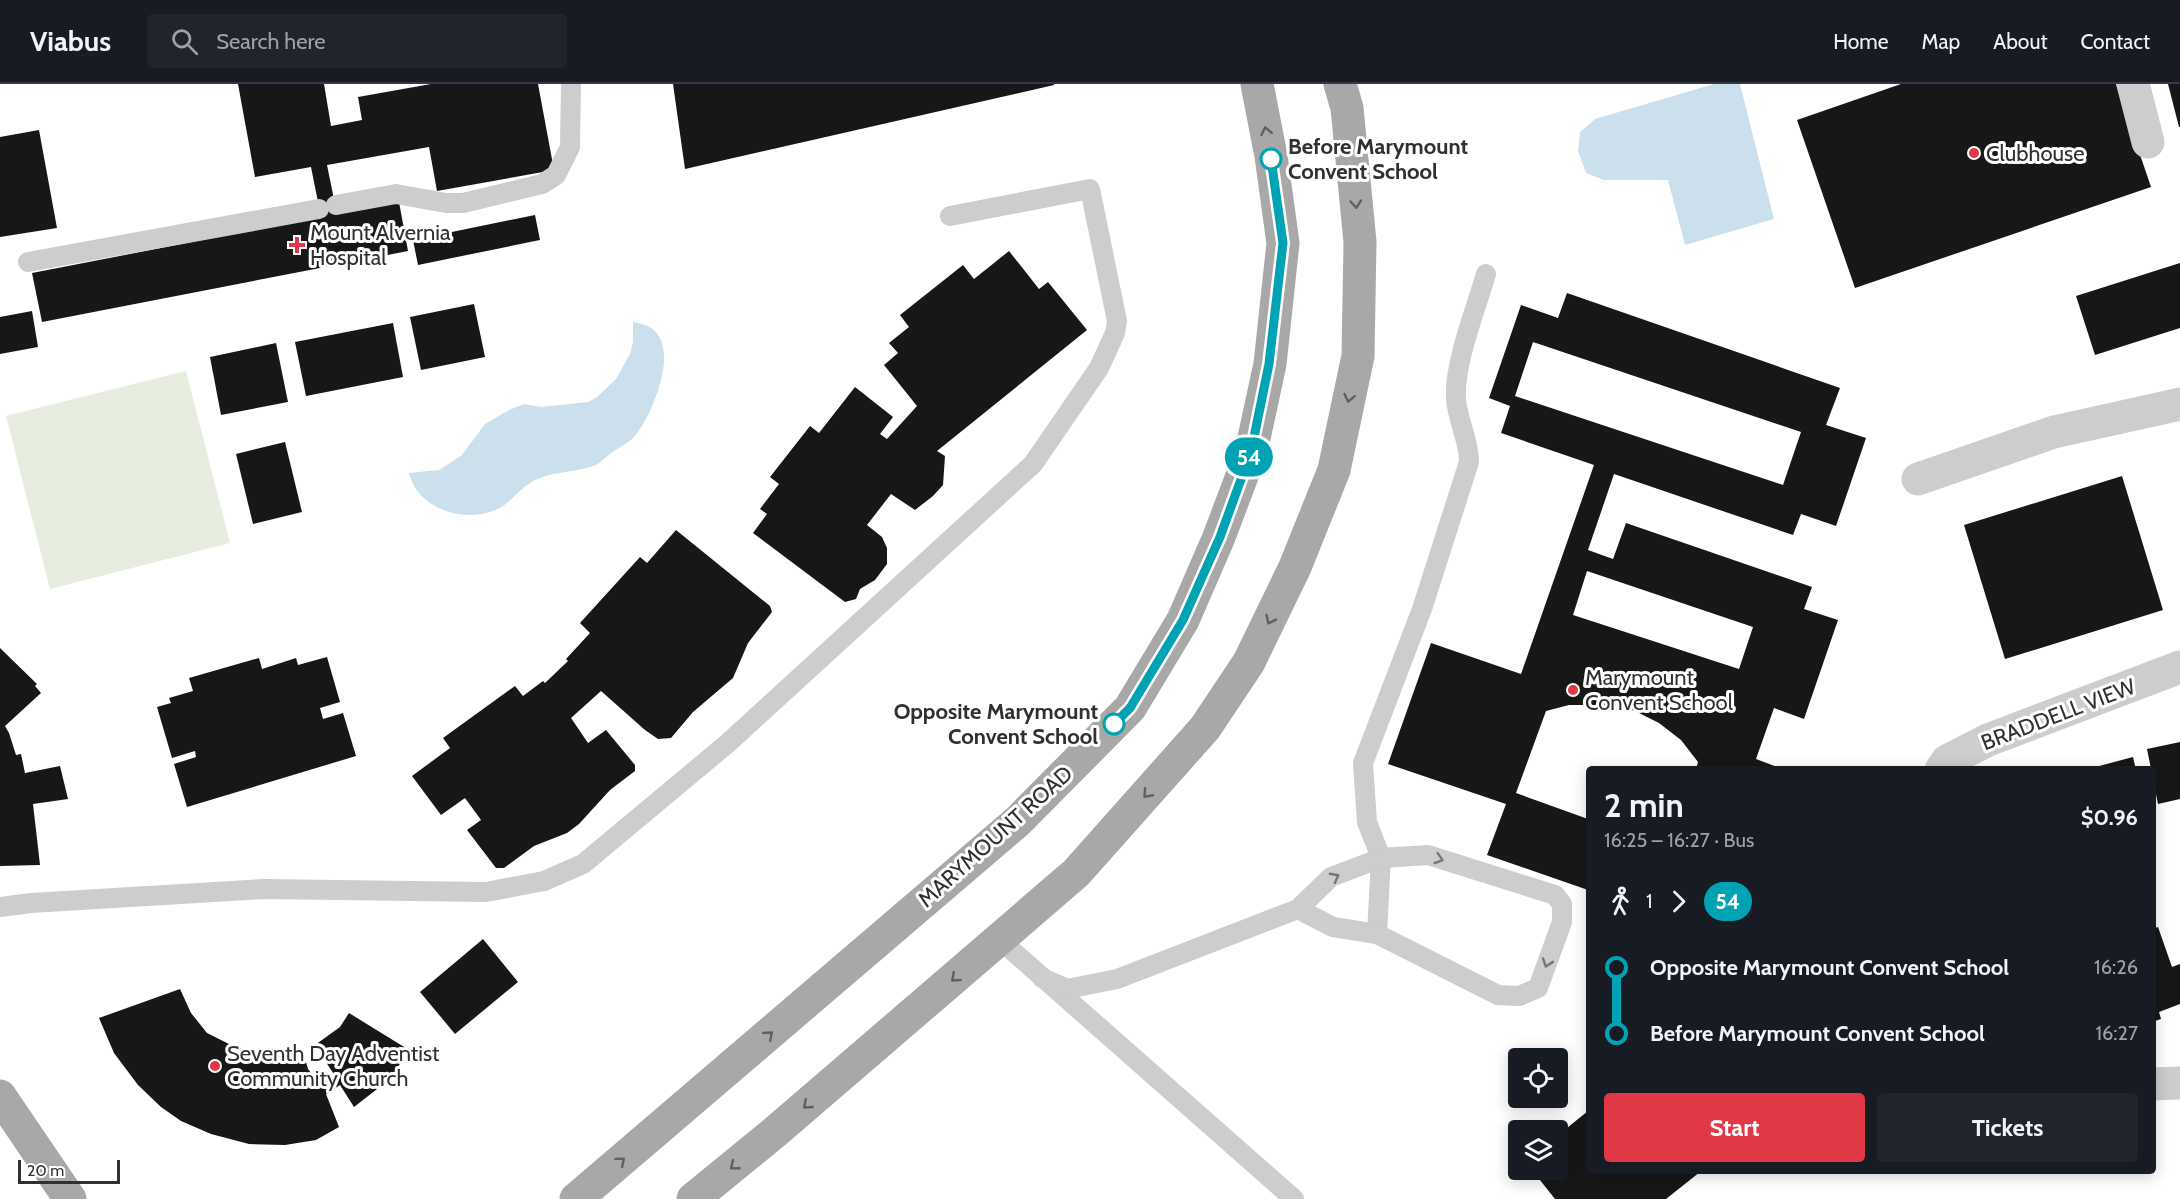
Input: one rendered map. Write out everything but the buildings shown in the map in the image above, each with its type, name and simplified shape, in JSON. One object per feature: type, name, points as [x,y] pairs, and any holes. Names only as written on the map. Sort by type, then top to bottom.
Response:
[{"type":"main road","name":"MARYMOUNT ROAD","points":[[576,1199],[1018,821],[1130,708],[1142,689],[1183,620],[1220,537],[1251,452],[1269,364],[1283,243],[1271,156],[1257,84]]},
{"type":"main road","points":[[693,1199],[775,1132],[1076,873],[1210,721],[1249,662],[1295,567],[1330,481],[1358,356],[1360,242],[1347,108],[1340,84]]},
{"type":"main road","points":[[0,1096],[70,1199]]},
{"type":"street","points":[[2133,84],[2148,142]]},
{"type":"street","points":[[1918,480],[2054,432],[2180,404]]},
{"type":"street","name":"BRADDELL VIEW","points":[[1944,766],[1947,761],[1988,740],[2180,667]]},
{"type":"street","points":[[2156,1084],[2180,1083]]},
{"type":"lane","points":[[28,262],[396,194],[446,203],[463,203],[542,184],[556,175],[570,147],[572,84]]},
{"type":"lane","points":[[0,907],[31,903],[264,889],[486,892],[544,881],[583,864],[728,743],[1033,464],[1099,368],[1115,333],[1117,321],[1090,189],[950,216]]},
{"type":"lane","points":[[1377,934],[1381,858],[1367,822],[1363,763],[1422,609],[1469,462],[1469,447],[1456,399],[1457,375],[1486,274]]},
{"type":"lane","points":[[1042,978],[1067,989],[1117,979],[1298,909],[1331,877],[1381,858],[1428,855],[1555,895],[1562,904],[1562,921],[1538,988],[1519,996],[1498,995],[1377,934],[1333,927],[1298,909]]},
{"type":"lane","points":[[999,939],[1294,1199]]},
{"type":"shaded area","points":[[186,371],[230,543],[50,589],[6,416]]},
{"type":"water","points":[[1714,84],[1740,84],[1774,219],[1685,245],[1668,180],[1604,180],[1586,173],[1578,151],[1580,132],[1595,119]]},
{"type":"water","points":[[633,322],[646,325],[659,335],[663,347],[664,364],[650,410],[631,440],[596,465],[535,480],[503,506],[482,514],[470,515],[447,511],[427,501],[417,491],[409,473],[439,470],[462,455],[485,424],[509,410],[524,404],[541,407],[588,402],[597,397],[616,379],[630,354],[633,342]]},
{"type":"bus line","name":"54","points":[[1114,724],[1130,708],[1183,620],[1220,537],[1251,452],[1269,364],[1283,243],[1271,159]]},
{"type":"place","name":"Clubhouse","points":[[1974,153]]},
{"type":"place","name":"Before Marymount Convent School","points":[[1271,159]]},
{"type":"place","name":"Mount Alvernia Hospital","points":[[297,245]]},
{"type":"place","name":"Marymount Convent School","points":[[1573,690]]},
{"type":"place","name":"Opposite Marymount Convent School","points":[[1114,724]]},
{"type":"place","name":"Seventh Day Adventist Community Church","points":[[215,1066]]}]
